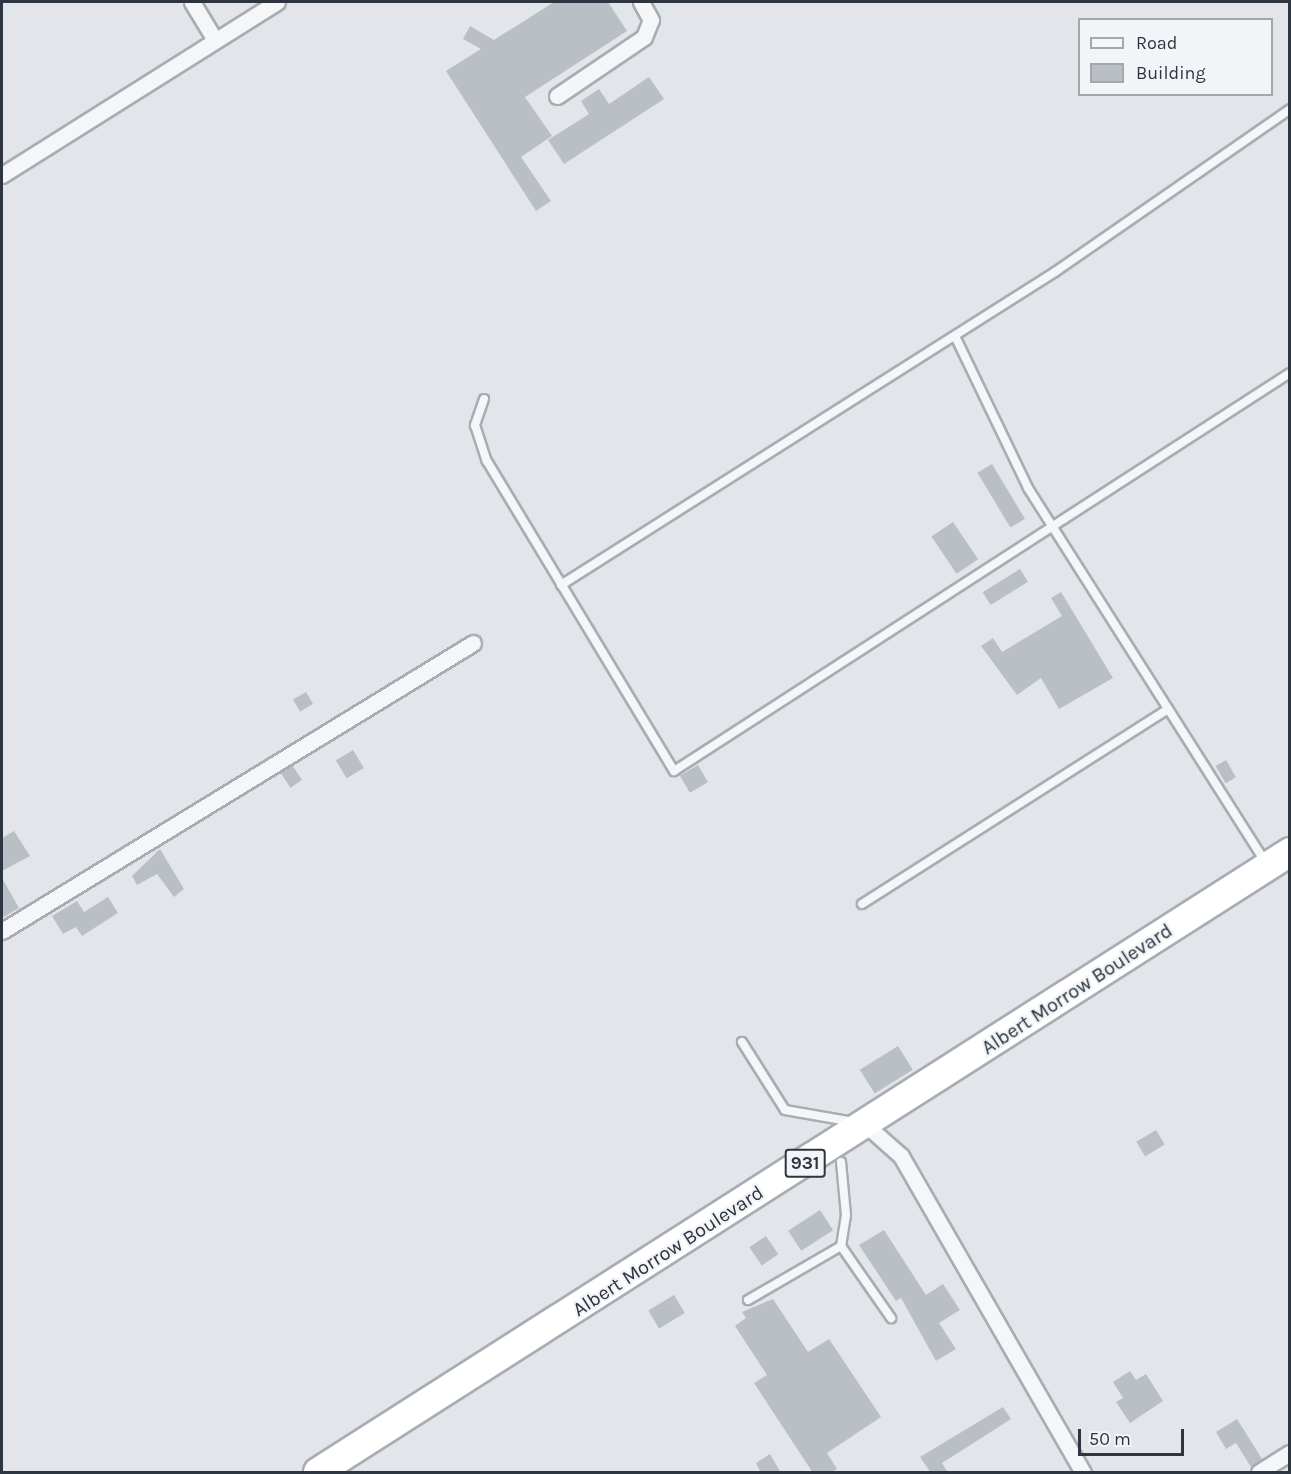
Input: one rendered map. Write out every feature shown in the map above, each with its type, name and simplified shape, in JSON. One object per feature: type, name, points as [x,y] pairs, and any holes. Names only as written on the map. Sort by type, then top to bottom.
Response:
[{"type":"highway","name":"Albert Morrow Boulevard","points":[[318,1473],[874,1131],[1282,864]]},
{"type":"highway","name":"Albert Morrow Boulevard","points":[[355,1473],[841,1162],[874,1131]]},
{"type":"street","points":[[192,2],[215,40]]},
{"type":"street","points":[[2,175],[277,2]]},
{"type":"street","points":[[557,96],[644,37],[651,20],[641,2]]},
{"type":"street","points":[[2,931],[473,643]]},
{"type":"street","points":[[874,1131],[901,1156],[1083,1473]]},
{"type":"street","points":[[1259,1473],[1290,1453]]},
{"type":"lane","points":[[561,585],[718,481],[955,336],[1290,109]]},
{"type":"lane","points":[[955,336],[1052,527],[1168,709],[1282,864]]},
{"type":"lane","points":[[484,399],[475,413],[482,449],[674,771],[1290,373]]},
{"type":"lane","points":[[862,904],[1168,709]]},
{"type":"lane","points":[[742,1042],[785,1110],[874,1131]]},
{"type":"lane","points":[[841,1162],[846,1215],[841,1246],[891,1318]]},
{"type":"lane","points":[[748,1300],[841,1246]]},
{"type":"building","points":[[554,2],[608,2],[627,31],[525,97],[552,136],[521,157],[551,201],[536,211],[446,71],[481,49],[463,39],[470,26],[494,40]]},
{"type":"building","points":[[649,77],[664,99],[564,164],[548,140],[589,114],[581,101],[599,89],[609,104]]},
{"type":"building","points":[[992,464],[1025,519],[1010,528],[977,473]]},
{"type":"building","points":[[953,522],[978,559],[957,574],[931,537]]},
{"type":"building","points":[[1020,569],[1028,582],[991,605],[983,592]]},
{"type":"building","points":[[1061,592],[1113,678],[1059,709],[1041,678],[1017,695],[981,646],[993,638],[1002,652],[1062,616],[1051,598]]},
{"type":"building","points":[[306,692],[313,704],[300,712],[293,700]]},
{"type":"building","points":[[353,750],[364,768],[347,778],[336,760]]},
{"type":"building","points":[[1226,760],[1236,777],[1226,783],[1216,766]]},
{"type":"building","points":[[292,765],[302,780],[290,788],[280,773]]},
{"type":"building","points":[[698,765],[708,782],[690,793],[680,776]]},
{"type":"building","points":[[14,831],[30,856],[2,871],[2,838]]},
{"type":"building","points":[[160,849],[184,889],[174,897],[157,874],[137,885],[132,876]]},
{"type":"building","points":[[2,878],[19,908],[2,918]]},
{"type":"building","points":[[108,897],[118,913],[82,936],[76,927],[63,934],[52,916],[77,901],[84,912]]},
{"type":"building","points":[[898,1046],[913,1070],[875,1094],[860,1070]]},
{"type":"building","points":[[1156,1130],[1165,1145],[1145,1156],[1136,1142]]},
{"type":"building","points":[[820,1210],[833,1230],[801,1251],[788,1231]]},
{"type":"building","points":[[884,1230],[926,1295],[943,1284],[960,1310],[939,1323],[956,1349],[936,1361],[901,1298],[896,1301],[859,1245]]},
{"type":"building","points":[[766,1236],[778,1254],[762,1265],[749,1247]]},
{"type":"building","points":[[674,1295],[685,1313],[659,1328],[648,1310]]},
{"type":"building","points":[[773,1299],[808,1352],[829,1339],[881,1417],[827,1453],[837,1469],[830,1473],[813,1473],[754,1383],[767,1375],[735,1326],[746,1318],[742,1312]]},
{"type":"building","points":[[1130,1371],[1136,1380],[1146,1374],[1163,1401],[1130,1423],[1116,1402],[1123,1398],[1113,1382]]},
{"type":"building","points":[[1003,1407],[1011,1419],[942,1463],[948,1473],[931,1473],[920,1457]]},
{"type":"building","points":[[1237,1419],[1262,1459],[1251,1467],[1236,1443],[1226,1449],[1216,1432]]},
{"type":"building","points":[[770,1454],[781,1473],[761,1473],[756,1463]]}]
